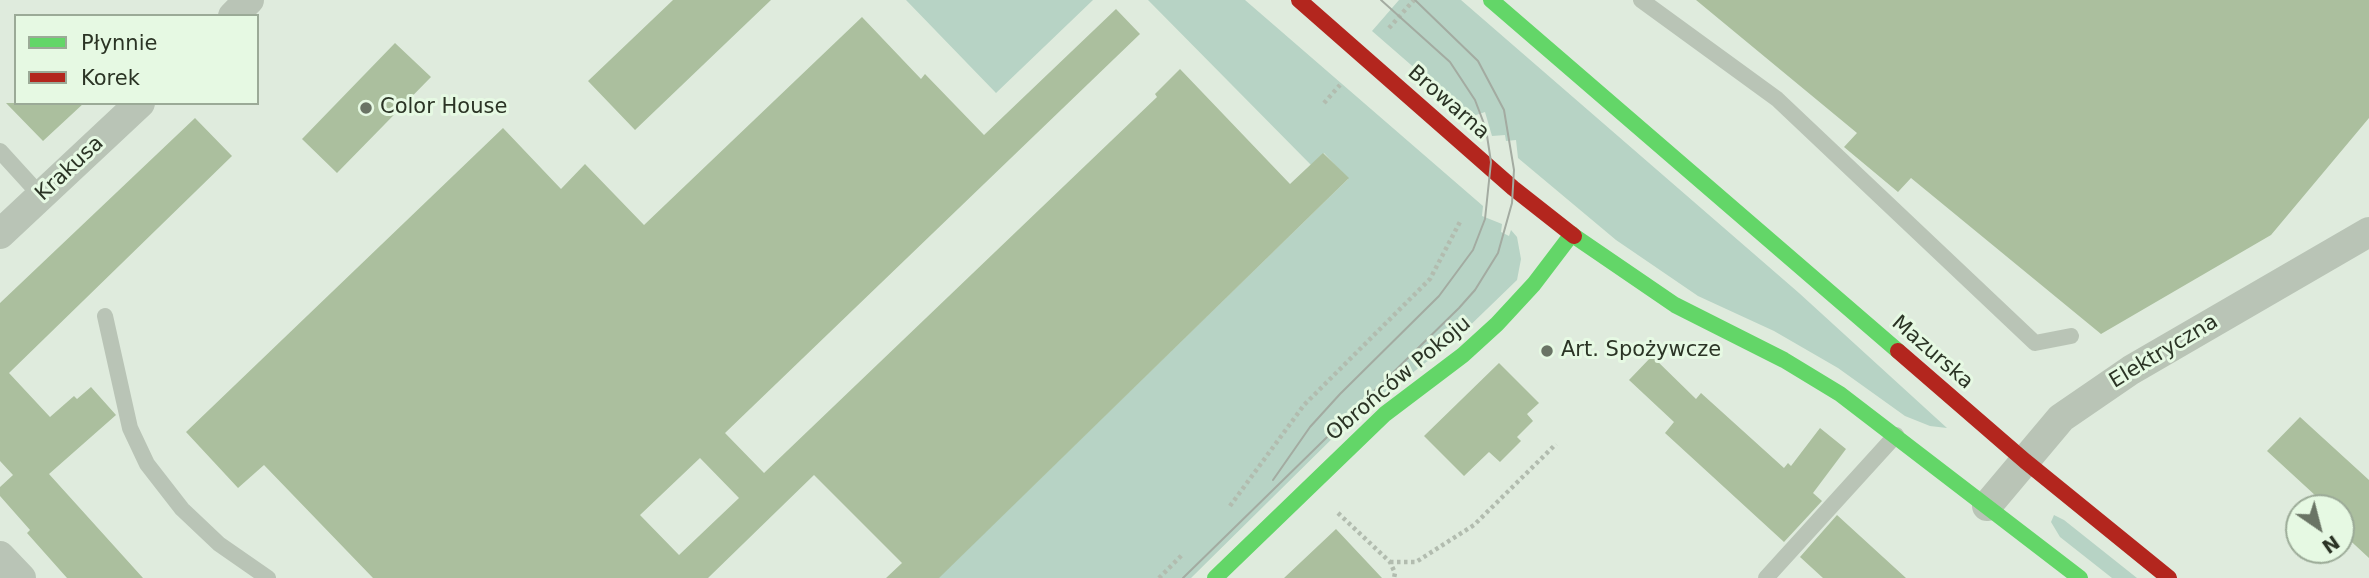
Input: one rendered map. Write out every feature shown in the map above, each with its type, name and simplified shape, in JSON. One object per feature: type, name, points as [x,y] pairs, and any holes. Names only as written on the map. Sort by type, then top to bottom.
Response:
[{"type":"main road","name":"Browarna","points":[[1299,0],[1514,188],[1572,234]]},
{"type":"main road","name":"Mazurska","points":[[1491,0],[2025,460],[2169,578]]},
{"type":"main road","points":[[1572,234],[1675,305],[1784,360],[1840,394],[2075,576]]},
{"type":"main road","name":"Obrońców Pokoju","points":[[1215,578],[1385,414],[1463,355],[1497,324],[1534,284],[1572,234]]},
{"type":"street","points":[[235,14],[250,0]]},
{"type":"street","name":"Krakusa","points":[[0,234],[138,105]]},
{"type":"street","name":"Elektryczna","points":[[1987,506],[2061,418],[2132,370],[2369,232]]},
{"type":"street","points":[[0,556],[21,578]]},
{"type":"lane","points":[[1641,0],[1777,99],[2035,343],[2071,336]]},
{"type":"lane","points":[[0,151],[41,196]]},
{"type":"lane","points":[[105,316],[130,428],[147,464],[182,509],[219,544],[268,578]]},
{"type":"lane","points":[[1766,578],[1896,435]]},
{"type":"path","points":[[1228,510],[1304,405],[1430,279],[1461,220]]},
{"type":"path","points":[[1390,562],[1416,562],[1474,525],[1556,444]]},
{"type":"path","points":[[1310,485],[1390,562],[1395,573],[1394,578]]},
{"type":"path","points":[[1159,578],[1192,546]]},
{"type":"green space","points":[[906,0],[1093,0],[996,93]]},
{"type":"green space","points":[[1148,0],[1245,0],[1483,206],[1482,216],[1502,224],[1501,232],[1509,236],[1511,230],[1517,237],[1521,259],[1517,280],[1456,339],[1348,423],[1191,578],[938,578],[1348,179],[1324,153],[1311,165]]},
{"type":"green space","points":[[1399,0],[1461,0],[1799,293],[1947,428],[1930,426],[1905,416],[1838,368],[1774,331],[1698,296],[1616,240],[1518,158],[1516,140],[1506,141],[1505,135],[1492,136],[1485,112],[1476,115],[1479,124],[1372,31]]},
{"type":"green space","points":[[2054,515],[2137,578],[2112,578],[2060,537],[2051,522]]},
{"type":"building","points":[[673,0],[771,0],[635,130],[588,81]]},
{"type":"building","points":[[1696,0],[2369,0],[2369,118],[2271,235],[2101,334],[1911,178],[1898,192],[1844,147],[1857,133]]},
{"type":"building","points":[[1116,9],[1140,34],[725,433],[764,473],[1157,97],[1155,94],[1180,69],[1290,184],[1323,153],[1349,178],[939,578],[886,578],[902,563],[814,475],[708,578],[373,578],[264,465],[238,488],[186,432],[503,128],[561,189],[585,164],[644,225],[862,17],[921,79],[925,74],[984,135]],"holes":[[[700,458],[739,498],[679,555],[640,515]]]},
{"type":"building","name":"Color House","points":[[395,43],[431,77],[337,173],[302,139]]},
{"type":"building","points":[[6,103],[82,105],[43,141]]},
{"type":"building","points":[[195,118],[232,156],[9,373],[50,417],[74,396],[77,399],[91,387],[116,415],[49,474],[143,578],[67,578],[27,533],[30,530],[0,496],[0,487],[13,475],[0,461],[0,303]]},
{"type":"building","points":[[1652,356],[1696,399],[1701,393],[1784,468],[1788,463],[1791,466],[1820,428],[1846,449],[1813,493],[1822,501],[1784,542],[1665,433],[1674,422],[1629,380]]},
{"type":"building","points":[[1499,363],[1539,403],[1527,414],[1533,421],[1517,437],[1521,441],[1500,462],[1489,452],[1464,476],[1424,436]]},
{"type":"building","points":[[2300,417],[2369,480],[2369,558],[2355,545],[2355,494],[2314,494],[2267,451]]},
{"type":"building","points":[[1837,515],[1906,578],[1823,578],[1800,557]]},
{"type":"building","points":[[1336,529],[1382,578],[1284,578]]},
{"type":"tram line","points":[[1273,480],[1310,427],[1439,296],[1473,250],[1485,219],[1491,162],[1486,129],[1475,100],[1450,62],[1381,0]]},
{"type":"tram line","points":[[1183,578],[1459,308],[1475,290],[1498,253],[1512,203],[1514,170],[1504,110],[1478,61],[1415,0]]},
{"type":"traffic: fast","points":[[1491,0],[1898,351]]},
{"type":"traffic: fast","points":[[1215,578],[1385,414],[1463,355],[1497,324],[1534,284],[1572,234]]},
{"type":"traffic: fast","points":[[1574,236],[1675,305],[1784,360],[1840,394],[2080,578]]},
{"type":"traffic: jam","points":[[1299,0],[1513,188],[1574,236]]},
{"type":"traffic: jam","points":[[1898,351],[2025,461],[2169,578]]},
{"type":"place","name":"Color House","points":[[366,108]]},
{"type":"place","name":"Art. Spożywcze","points":[[1547,351]]}]
